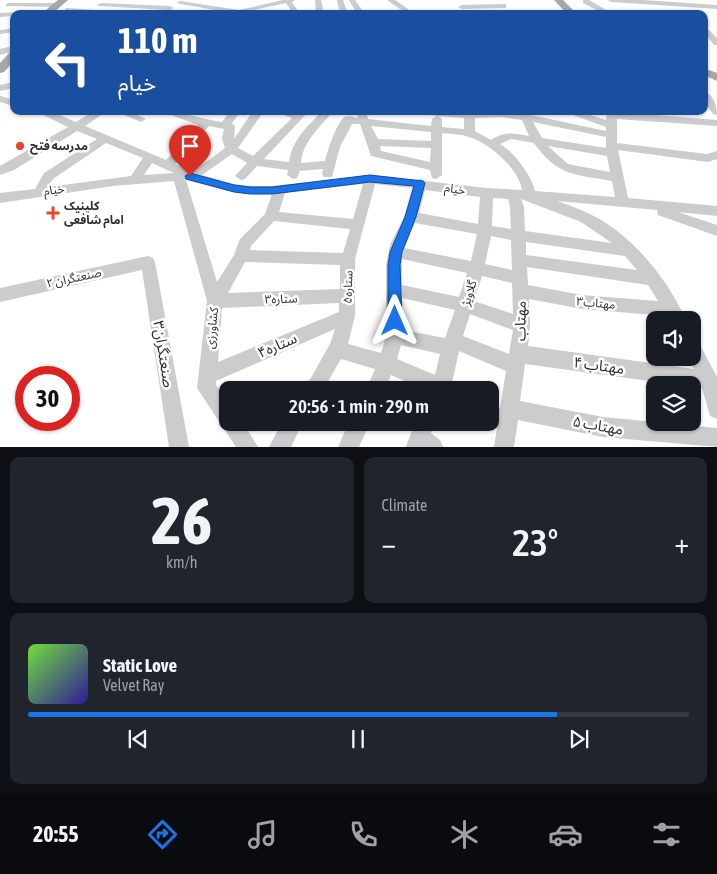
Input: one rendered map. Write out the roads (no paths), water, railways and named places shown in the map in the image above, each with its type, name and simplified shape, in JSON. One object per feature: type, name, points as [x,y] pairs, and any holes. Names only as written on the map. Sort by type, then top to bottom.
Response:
[{"type":"main road","points":[[58,6],[72,0]]},
{"type":"main road","points":[[558,0],[568,10]]},
{"type":"main road","points":[[0,59],[9,48]]},
{"type":"main road","points":[[0,70],[9,48]]},
{"type":"street","points":[[6,3],[19,0]]},
{"type":"street","points":[[31,5],[38,0]]},
{"type":"street","points":[[166,10],[184,1],[194,9],[212,0]]},
{"type":"street","points":[[260,10],[272,4],[290,0]]},
{"type":"street","points":[[455,0],[465,10]]},
{"type":"street","points":[[495,0],[509,10]]},
{"type":"street","points":[[611,0],[626,5],[648,6],[671,3],[714,9]]},
{"type":"street","points":[[585,1],[602,10]]},
{"type":"street","points":[[92,10],[104,2],[170,8]]},
{"type":"street","points":[[6,3],[58,6]]},
{"type":"street","points":[[232,10],[242,3]]},
{"type":"street","points":[[272,4],[275,10]]},
{"type":"street","points":[[379,8],[389,5],[402,10]]},
{"type":"street","points":[[462,7],[503,6]]},
{"type":"street","points":[[686,6],[690,10]]},
{"type":"street","points":[[708,32],[717,44]]},
{"type":"street","points":[[0,40],[9,48]]},
{"type":"street","points":[[708,98],[717,112]]},
{"type":"street","points":[[49,115],[150,157],[179,173],[208,168],[231,149],[247,130],[255,115]]},
{"type":"street","points":[[0,171],[96,115]]},
{"type":"street","points":[[130,115],[141,119]]},
{"type":"street","points":[[186,115],[230,126],[228,138],[231,149],[255,162],[294,167],[329,165]]},
{"type":"street","points":[[224,126],[233,115]]},
{"type":"street","points":[[241,176],[299,115]]},
{"type":"street","points":[[215,301],[241,256],[245,242],[271,216],[286,188],[294,167],[296,153],[303,138],[323,115]]},
{"type":"street","points":[[436,186],[438,115]]},
{"type":"street","points":[[469,133],[470,115]]},
{"type":"street","points":[[525,115],[536,139],[562,166],[618,178]]},
{"type":"street","points":[[530,115],[612,131],[712,156]]},
{"type":"street","points":[[576,115],[612,131]]},
{"type":"street","points":[[327,182],[334,148],[348,120],[362,117],[375,142],[375,154],[436,167]]},
{"type":"street","name":"مهتاب","points":[[362,117],[469,133],[502,150],[527,181],[518,207],[522,325],[504,446]]},
{"type":"street","points":[[179,173],[201,118]]},
{"type":"street","points":[[492,144],[510,131],[536,139],[717,123]]},
{"type":"street","points":[[612,131],[623,202],[661,212],[717,231]]},
{"type":"street","points":[[39,192],[48,176],[104,139]]},
{"type":"street","points":[[375,142],[436,145]]},
{"type":"street","points":[[135,180],[150,157]]},
{"type":"street","name":"خیام","points":[[0,198],[179,173],[234,188],[250,190],[370,179],[420,183],[486,193],[570,197],[710,211]]},
{"type":"street","name":"کشاورزی","points":[[179,173],[215,301],[206,388],[219,406]]},
{"type":"street","name":"ستاره۵","points":[[317,381],[337,349],[347,316],[348,259],[370,179]]},
{"type":"street","points":[[379,381],[387,364],[395,336],[396,252],[411,217],[420,183]]},
{"type":"street","name":"گلاویژ","points":[[445,381],[452,344],[476,268],[484,230],[487,207],[486,193]]},
{"type":"street","points":[[521,195],[574,212],[602,228],[630,251],[672,311]]},
{"type":"street","points":[[710,211],[717,217]]},
{"type":"street","points":[[271,216],[358,225]]},
{"type":"street","points":[[411,217],[518,236],[630,251]]},
{"type":"street","name":"مهتاب۳","points":[[396,252],[476,268],[520,284],[582,302],[646,311]]},
{"type":"street","points":[[241,256],[348,259]]},
{"type":"street","points":[[520,260],[650,279]]},
{"type":"street","name":"۲ صنعتگران","points":[[0,295],[148,262]]},
{"type":"street","name":"صنعتگران۳","points":[[148,262],[179,446]]},
{"type":"street","points":[[395,290],[465,305],[522,325]]},
{"type":"street","name":"ستاره۳","points":[[215,301],[347,296]]},
{"type":"street","name":"ستاره۴","points":[[208,374],[347,316]]},
{"type":"street","name":"مهتاب ۴","points":[[395,336],[452,344],[518,360],[709,380]]},
{"type":"street","points":[[337,349],[387,364],[425,381]]},
{"type":"street","points":[[701,364],[709,380],[717,409]]},
{"type":"street","name":"مهتاب ۵","points":[[499,414],[717,438]]},
{"type":"street","points":[[237,431],[248,446]]},
{"type":"street","points":[[279,446],[288,431]]},
{"type":"street","points":[[348,446],[356,431]]},
{"type":"place","name":"مدرسه فتح","points":[[20,146]]},
{"type":"place","name":"کلینیک امام شافعی","points":[[53,213]]}]
